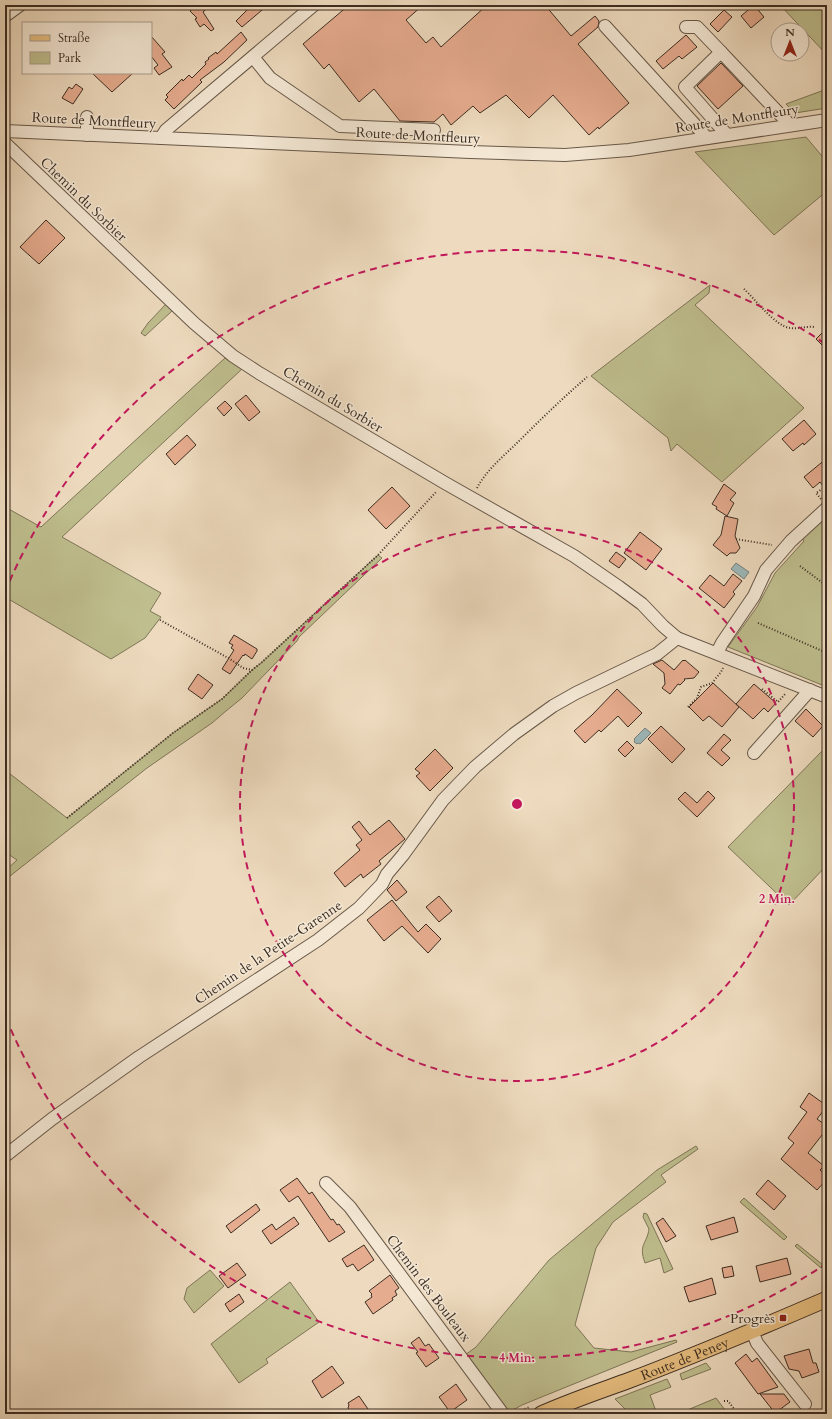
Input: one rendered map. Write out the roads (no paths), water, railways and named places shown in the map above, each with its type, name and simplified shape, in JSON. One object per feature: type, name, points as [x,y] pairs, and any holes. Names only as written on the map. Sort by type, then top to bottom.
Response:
[{"type":"main road","name":"Route de Peney","points":[[536,1411],[629,1380],[752,1331],[827,1299]]},
{"type":"street","points":[[5,16],[20,5]]},
{"type":"street","points":[[161,138],[166,130],[314,5]]},
{"type":"street","points":[[605,26],[707,138]]},
{"type":"street","points":[[686,27],[697,27],[790,125]]},
{"type":"street","points":[[722,52],[685,87],[727,135]]},
{"type":"street","points":[[253,56],[270,78],[340,126],[434,130]]},
{"type":"street","points":[[87,117],[87,135]]},
{"type":"street","name":"Route de Montfleury","points":[[5,131],[554,155],[588,154],[629,150],[827,120]]},
{"type":"street","name":"Chemin du Sorbier","points":[[5,143],[188,318],[233,356],[259,373],[595,569],[642,604],[677,638],[827,697]]},
{"type":"street","points":[[722,655],[722,643],[754,596],[766,570],[825,505]]},
{"type":"street","name":"Chemin de la Petite-Garenne","points":[[5,1156],[52,1119],[139,1057],[318,940],[359,908],[382,884],[387,874],[403,855],[443,800],[475,767],[514,734],[553,706],[576,693],[657,654],[677,638]]},
{"type":"street","points":[[754,753],[810,690]]},
{"type":"street","name":"Chemin des Bouleaux","points":[[326,1183],[350,1207],[503,1414]]},
{"type":"street","points":[[752,1331],[757,1343],[804,1404]]},
{"type":"water","points":[[736,563],[749,572],[744,579],[731,569]]},
{"type":"water","points":[[645,728],[651,733],[640,744],[637,744],[634,742],[634,739]]},
{"type":"place","name":"Progrès","points":[[783,1318]]}]
